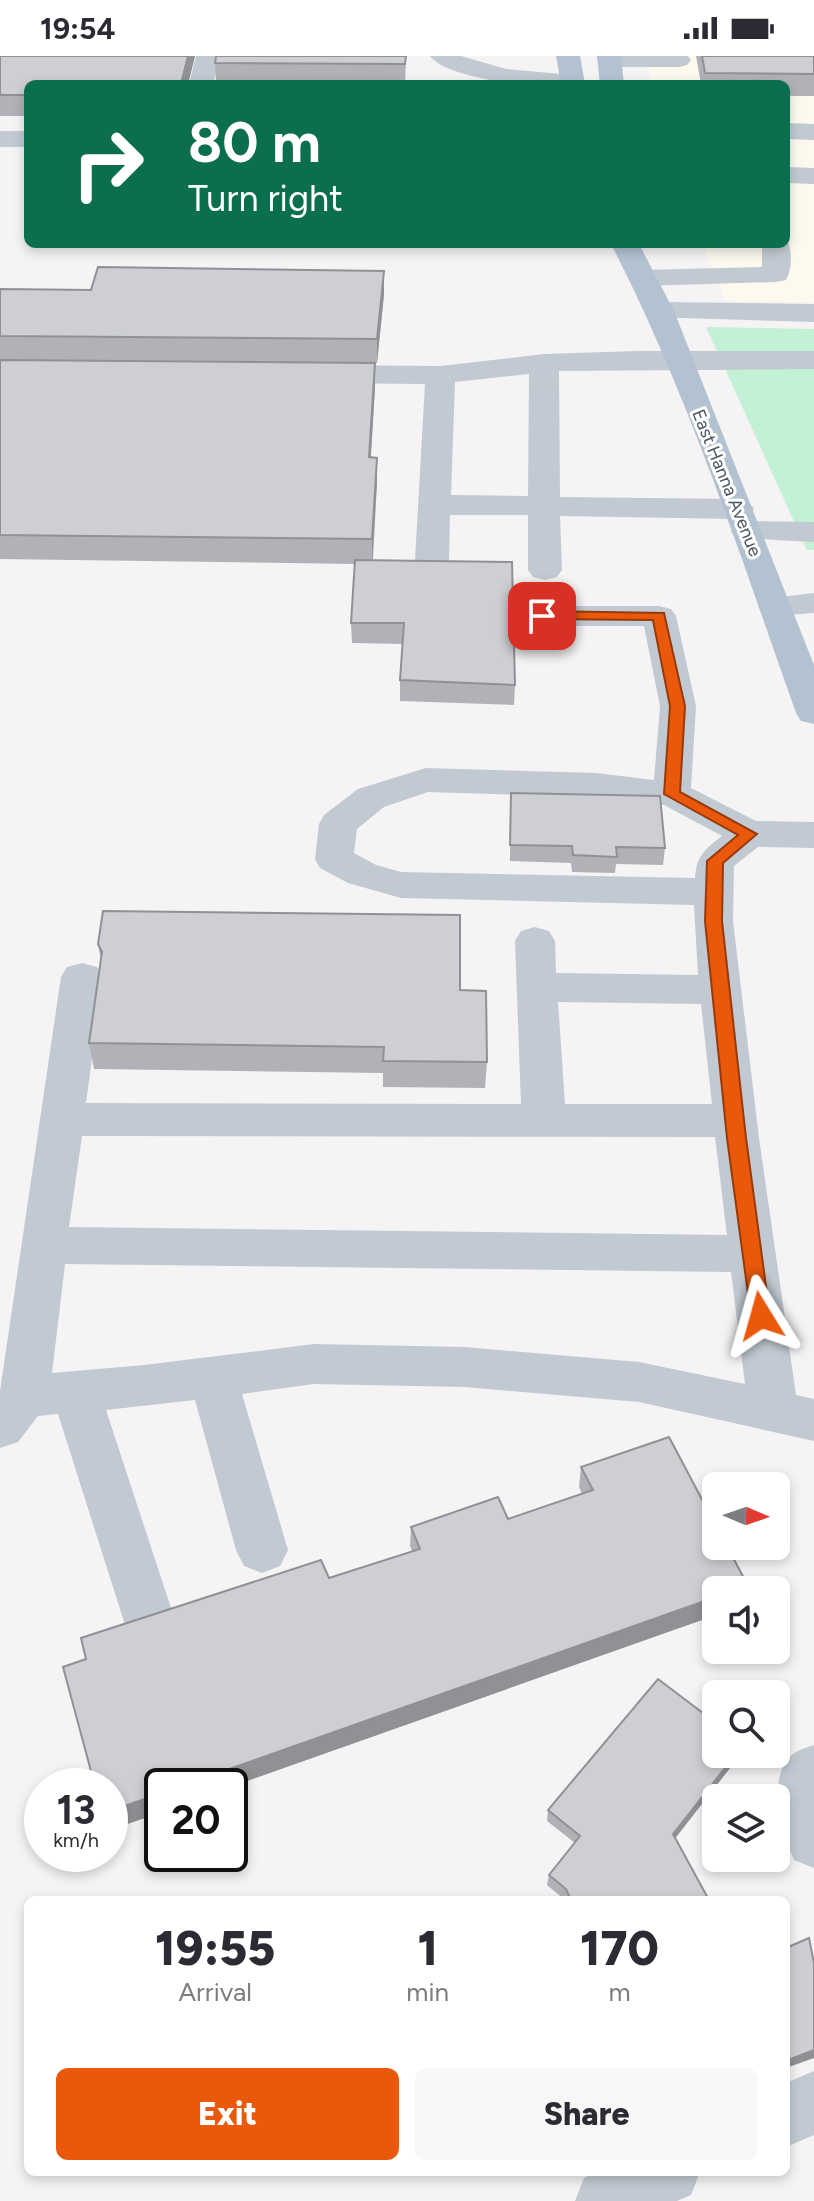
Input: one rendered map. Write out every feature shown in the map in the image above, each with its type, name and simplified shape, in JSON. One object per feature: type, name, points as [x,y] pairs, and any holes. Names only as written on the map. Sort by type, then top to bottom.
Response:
[{"type":"main road","points":[[568,56],[572,80]]},
{"type":"main road","name":"East Hanna Avenue","points":[[632,256],[660,311],[814,713]]},
{"type":"lane","points":[[202,80],[208,56]]},
{"type":"lane","points":[[442,56],[465,69],[536,80]]},
{"type":"lane","points":[[610,67],[679,67]]},
{"type":"lane","points":[[790,131],[814,132]]},
{"type":"lane","points":[[0,139],[24,139]]},
{"type":"lane","points":[[790,175],[814,176]]},
{"type":"lane","points":[[632,256],[753,277],[776,274],[776,248]]},
{"type":"lane","points":[[660,311],[814,313]]},
{"type":"lane","points":[[292,374],[440,375],[544,363],[679,359],[814,360]]},
{"type":"lane","points":[[544,363],[545,570]]},
{"type":"lane","points":[[432,560],[440,375]]},
{"type":"lane","points":[[436,505],[544,506],[742,520],[814,532]]},
{"type":"lane","points":[[775,606],[814,603]]},
{"type":"lane","points":[[542,616],[659,616],[678,706],[672,794]]},
{"type":"lane","points":[[714,892],[401,885],[362,874],[334,859],[338,824],[371,798],[426,780],[596,785],[672,794],[749,834],[814,835]]},
{"type":"lane","points":[[82,977],[44,1245],[13,1390],[76,1392],[314,1364],[465,1367],[639,1382],[794,1414],[752,1254],[713,921],[715,861],[749,834]]},
{"type":"lane","points":[[535,941],[544,1121]]},
{"type":"lane","points":[[536,987],[721,990]]},
{"type":"lane","points":[[60,1119],[735,1121]]},
{"type":"lane","points":[[44,1245],[752,1254]]},
{"type":"lane","points":[[213,1377],[262,1550]]},
{"type":"lane","points":[[76,1392],[145,1611]]},
{"type":"lane","points":[[814,1772],[806,1782],[814,1840]]},
{"type":"lane","points":[[790,2114],[814,2102]]},
{"type":"lane","points":[[607,2201],[660,2176]]},
{"type":"shaded area","points":[[646,56],[814,56],[814,302],[726,301],[704,248],[790,248],[790,80],[650,80]]},
{"type":"green space","points":[[706,327],[814,329],[814,550],[807,550]]},
{"type":"building","points":[[0,56],[188,56],[182,80],[24,80],[24,95],[0,95]]},
{"type":"building","points":[[216,56],[406,56],[405,64],[215,63]]},
{"type":"building","points":[[702,56],[814,56],[814,74],[705,73]]},
{"type":"building","points":[[98,267],[384,271],[377,339],[0,336],[0,289],[91,290]]},
{"type":"building","points":[[0,360],[375,363],[369,457],[377,458],[372,539],[0,535]]},
{"type":"building","points":[[355,560],[512,562],[515,685],[400,680],[404,623],[351,623]]},
{"type":"building","points":[[511,793],[660,796],[665,848],[616,847],[617,857],[573,855],[572,846],[510,845]]},
{"type":"building","points":[[103,911],[460,915],[460,990],[486,991],[487,1062],[383,1061],[384,1047],[89,1043],[102,952],[98,944]]},
{"type":"building","points":[[669,1437],[702,1499],[702,1560],[734,1560],[743,1576],[702,1576],[702,1602],[232,1768],[144,1768],[144,1799],[128,1805],[128,1768],[90,1768],[63,1667],[86,1659],[81,1638],[321,1560],[329,1578],[420,1549],[411,1527],[498,1497],[508,1519],[593,1490],[581,1467]]},
{"type":"building","points":[[658,1679],[702,1712],[702,1768],[725,1768],[712,1784],[702,1784],[702,1797],[673,1834],[707,1896],[569,1896],[566,1889],[549,1875],[580,1836],[548,1810]]},
{"type":"building","points":[[809,1938],[814,1963],[814,2050],[790,2059],[790,1946]]},
{"type":"route","points":[[542,616],[659,616],[678,706],[672,794],[749,834],[715,861],[713,921],[761,1316]]}]
